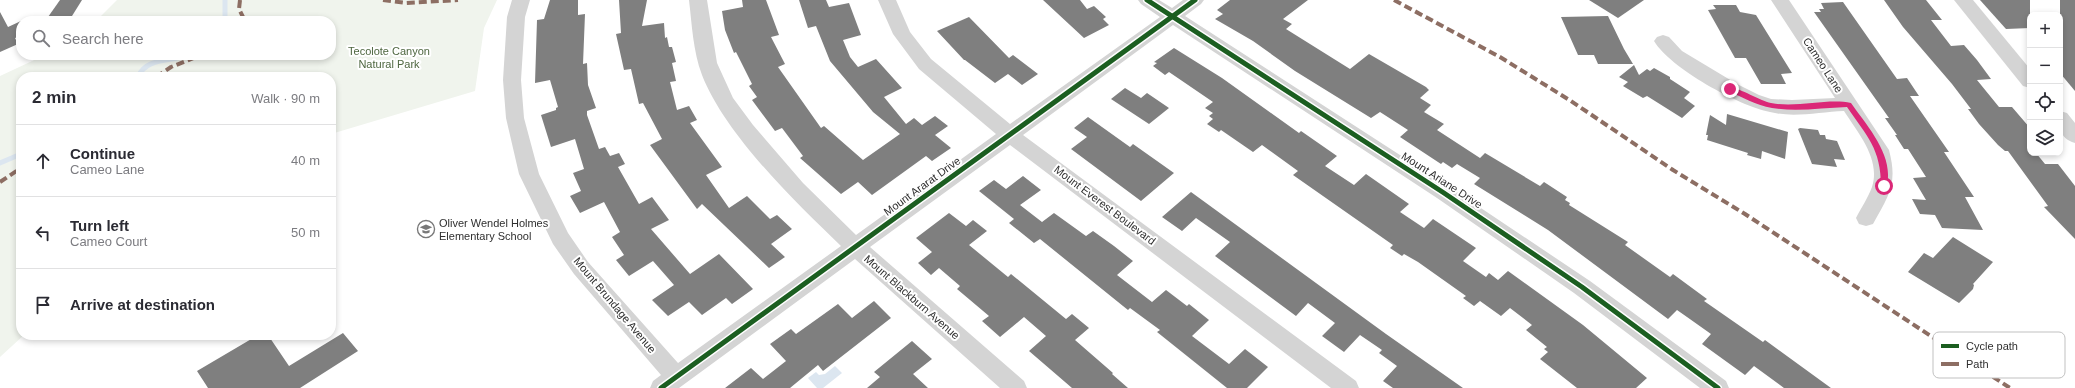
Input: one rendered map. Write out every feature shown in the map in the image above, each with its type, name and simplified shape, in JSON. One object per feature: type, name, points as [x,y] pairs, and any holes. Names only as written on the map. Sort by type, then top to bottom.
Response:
[{"type":"street","name":"Mount Brundage Avenue","points":[[521,0],[516,17],[512,80],[515,118],[529,174],[560,238],[581,268],[668,382]]},
{"type":"street","name":"Mount Blackburn Avenue","points":[[698,0],[702,38],[715,82],[736,119],[793,187],[855,248],[1007,385]]},
{"type":"street","name":"Mount Everest Boulevard","points":[[886,0],[902,34],[925,64],[1009,134],[1348,388]]},
{"type":"street","name":"Mount Ariane Drive","points":[[1147,0],[1444,193],[1575,282],[1718,388]]},
{"type":"street","name":"Mount Ararat Drive","points":[[668,382],[855,248],[1009,134],[1195,0]]},
{"type":"street","name":"Cameo Lane","points":[[1780,0],[1879,150],[1884,168],[1884,186],[1866,218]]},
{"type":"street","points":[[1963,0],[2027,77]]},
{"type":"street","points":[[1663,41],[1676,55],[1730,89],[1752,100],[1771,106],[1792,107],[1849,104]]},
{"type":"street","points":[[2062,120],[2075,136]]},
{"type":"green space","name":"Tecolote Canyon Natural Park","points":[[117,0],[497,0],[484,28],[475,91],[336,133],[336,72],[16,72],[16,340],[19,340],[0,357],[0,76],[34,60],[336,60],[336,16],[101,16]]},
{"type":"shaded area","points":[[835,366],[842,373],[823,388],[817,388],[808,378],[816,372],[819,375],[825,374]]},
{"type":"building","points":[[60,0],[82,0],[72,16],[49,16]]},
{"type":"building","points":[[550,0],[578,0],[578,15],[585,14],[583,64],[587,63],[588,85],[596,108],[587,111],[587,115],[599,149],[605,147],[610,156],[619,153],[625,164],[618,167],[639,204],[652,197],[669,220],[651,229],[690,274],[719,254],[753,289],[732,304],[726,298],[702,315],[689,302],[668,316],[652,300],[674,285],[653,261],[629,276],[616,260],[624,255],[612,237],[620,232],[604,202],[580,213],[570,196],[581,191],[573,173],[584,169],[575,139],[551,147],[541,115],[556,110],[558,107],[550,80],[535,83],[537,20],[544,19]]},
{"type":"building","points":[[619,0],[647,0],[642,26],[664,23],[665,38],[667,37],[669,47],[672,47],[676,62],[672,63],[676,81],[670,82],[677,110],[689,106],[697,120],[690,123],[722,167],[706,175],[729,208],[747,196],[770,219],[777,215],[792,229],[771,244],[785,257],[769,268],[702,204],[697,209],[650,145],[662,139],[643,103],[639,104],[631,69],[624,70],[616,34],[621,33]]},
{"type":"building","points":[[742,0],[766,0],[779,35],[771,37],[785,64],[778,67],[821,128],[824,126],[863,160],[900,134],[873,112],[830,61],[816,26],[808,28],[799,0],[826,0],[829,7],[849,3],[861,35],[843,40],[850,57],[858,67],[876,59],[902,88],[884,97],[906,124],[914,118],[922,125],[935,116],[948,126],[935,135],[951,148],[932,161],[926,156],[872,195],[858,182],[841,194],[800,158],[803,156],[782,128],[775,131],[752,100],[757,97],[749,86],[752,84],[736,52],[734,53],[725,30],[722,11],[743,7]]},
{"type":"building","points":[[1043,0],[1080,0],[1087,9],[1094,6],[1106,17],[1103,19],[1109,25],[1084,38]]},
{"type":"building","points":[[1230,0],[1308,0],[1283,19],[1292,24],[1286,29],[1350,69],[1369,54],[1426,87],[1429,90],[1420,98],[1431,105],[1424,112],[1444,124],[1437,130],[1480,158],[1485,153],[1540,186],[1544,182],[1567,197],[1565,200],[1570,203],[1569,205],[1628,242],[1625,245],[1670,277],[1673,274],[1707,299],[1704,301],[1763,342],[1765,340],[1831,388],[1784,388],[1754,366],[1745,375],[1702,344],[1711,334],[1677,310],[1668,319],[1548,230],[1474,184],[1480,178],[1457,164],[1452,168],[1443,162],[1441,164],[1400,137],[1408,130],[1380,112],[1371,118],[1295,71],[1253,41],[1215,19],[1223,14],[1217,10]]},
{"type":"building","points":[[1589,0],[1644,0],[1618,18]]},
{"type":"building","points":[[1884,0],[1926,0],[1942,20],[1931,20],[1951,46],[1964,45],[1977,60],[1991,79],[1977,80],[1999,107],[2012,107],[2027,124],[2027,156],[2038,156],[2045,164],[2058,164],[2075,186],[2075,239],[2044,207],[2048,206],[2008,151],[2005,151],[1998,145],[1979,124],[1968,109],[1971,109],[1952,84],[1903,27]]},
{"type":"building","points":[[1980,0],[2030,0],[2030,12],[2027,12],[2027,28],[2006,29]]},
{"type":"building","points":[[2060,0],[2075,0],[2075,91],[2063,77],[2063,12],[2060,12]]},
{"type":"building","points":[[1843,2],[1897,79],[1907,78],[1919,96],[1910,96],[1949,152],[1944,152],[1974,197],[1965,197],[1983,230],[1942,228],[1935,215],[1920,214],[1912,199],[1926,200],[1913,178],[1926,177],[1908,149],[1904,149],[1895,135],[1897,135],[1885,118],[1889,118],[1814,12],[1821,12],[1819,9],[1824,9],[1821,3]]},
{"type":"building","points":[[1713,5],[1736,5],[1740,12],[1756,15],[1792,73],[1781,74],[1786,84],[1761,84],[1746,58],[1735,58],[1708,10],[1716,9]]},
{"type":"building","points":[[0,12],[8,27],[16,23],[16,45],[0,52]]},
{"type":"building","points":[[1608,16],[1633,64],[1598,64],[1594,55],[1578,55],[1561,17]]},
{"type":"building","points":[[969,17],[1009,58],[1013,55],[1038,74],[1022,85],[1008,74],[995,83],[964,60],[937,31]]},
{"type":"building","points":[[1174,48],[1222,78],[1299,133],[1301,131],[1337,156],[1325,166],[1354,185],[1366,174],[1409,204],[1400,212],[1424,228],[1433,219],[1476,248],[1463,261],[1486,277],[1489,273],[1498,280],[1508,271],[1583,325],[1647,378],[1636,388],[1577,388],[1540,359],[1548,352],[1544,349],[1547,347],[1526,330],[1532,325],[1510,308],[1501,316],[1480,301],[1474,306],[1463,298],[1466,296],[1418,262],[1404,254],[1402,256],[1390,248],[1393,245],[1293,175],[1298,171],[1262,145],[1253,152],[1221,130],[1219,132],[1207,124],[1213,119],[1209,116],[1213,113],[1205,108],[1213,102],[1169,72],[1165,75],[1153,66],[1157,63],[1154,62]]},
{"type":"building","points":[[1634,65],[1639,75],[1647,69],[1650,71],[1654,68],[1670,77],[1670,79],[1690,92],[1684,98],[1695,106],[1682,118],[1647,96],[1643,98],[1623,86],[1628,82],[1619,77]]},
{"type":"building","points":[[1125,88],[1141,98],[1147,93],[1169,108],[1149,124],[1111,99]]},
{"type":"building","points":[[1727,114],[1788,132],[1785,159],[1762,151],[1761,159],[1747,155],[1748,153],[1707,140],[1708,135],[1706,135],[1710,115],[1726,125]]},
{"type":"building","points":[[1088,117],[1130,147],[1133,144],[1174,173],[1141,201],[1071,149],[1087,137],[1074,128]]},
{"type":"building","points":[[1798,129],[1818,130],[1820,135],[1825,135],[1826,139],[1837,141],[1845,160],[1834,159],[1837,167],[1812,164]]},
{"type":"building","points":[[1023,176],[1041,190],[1020,205],[1042,222],[1054,213],[1086,236],[1093,231],[1114,246],[1133,261],[1117,275],[1152,302],[1166,290],[1187,306],[1189,304],[1209,320],[1192,336],[1229,364],[1245,349],[1268,367],[1247,388],[1227,388],[1157,332],[1160,330],[1130,308],[1128,310],[1040,239],[1034,243],[1009,223],[1014,219],[979,191],[994,180],[1006,189]]},
{"type":"building","points":[[1191,192],[1386,334],[1463,388],[1393,388],[1383,381],[1397,366],[1379,353],[1382,350],[1360,335],[1344,352],[1322,336],[1335,323],[1308,303],[1296,316],[1215,256],[1230,242],[1196,218],[1182,231],[1162,217]]},
{"type":"building","points":[[949,213],[966,226],[973,220],[987,231],[969,245],[1008,277],[1011,274],[1066,319],[1072,314],[1089,328],[1075,340],[1128,388],[1072,388],[1029,351],[1046,336],[1024,317],[1000,337],[982,321],[989,316],[957,289],[960,286],[939,268],[931,275],[918,263],[932,252],[916,238]]},
{"type":"building","points":[[1953,237],[1993,262],[1973,284],[1973,289],[1959,303],[1908,272],[1924,253],[1933,258]]},
{"type":"building","points":[[874,301],[891,318],[823,371],[818,365],[790,388],[725,388],[751,368],[763,379],[786,361],[770,344],[791,329],[796,334],[838,304],[852,318]]},
{"type":"building","points":[[343,333],[358,351],[300,388],[208,388],[197,371],[250,340],[271,340],[289,366],[332,340],[336,340],[336,337]]},
{"type":"building","points":[[912,341],[932,359],[913,374],[928,388],[867,388],[880,377],[874,372]]},
{"type":"waterway","points":[[225,0],[225,16]]},
{"type":"waterway","points":[[141,72],[147,66],[165,60]]},
{"type":"waterway","points":[[0,163],[16,156]]},
{"type":"marked path","points":[[240,0],[239,9],[242,16]]},
{"type":"marked path","points":[[383,0],[406,3],[458,0]]},
{"type":"marked path","points":[[1394,0],[1500,57],[1571,101],[1673,170],[1745,214],[1933,337]]},
{"type":"marked path","points":[[164,72],[171,67],[188,60]]},
{"type":"marked path","points":[[0,182],[16,171]]},
{"type":"marked path","points":[[1995,378],[2010,388]]},
{"type":"cycle path","points":[[1147,0],[1444,193],[1582,287],[1718,388]]},
{"type":"cycle path","points":[[661,388],[1195,0]]},
{"type":"place","name":"Oliver Wendel Holmes Elementary School","points":[[426,229]]},
{"type":"route","points":[[1730,89],[1752,100],[1771,106],[1792,107],[1849,104],[1879,150],[1884,168],[1884,186]]}]
